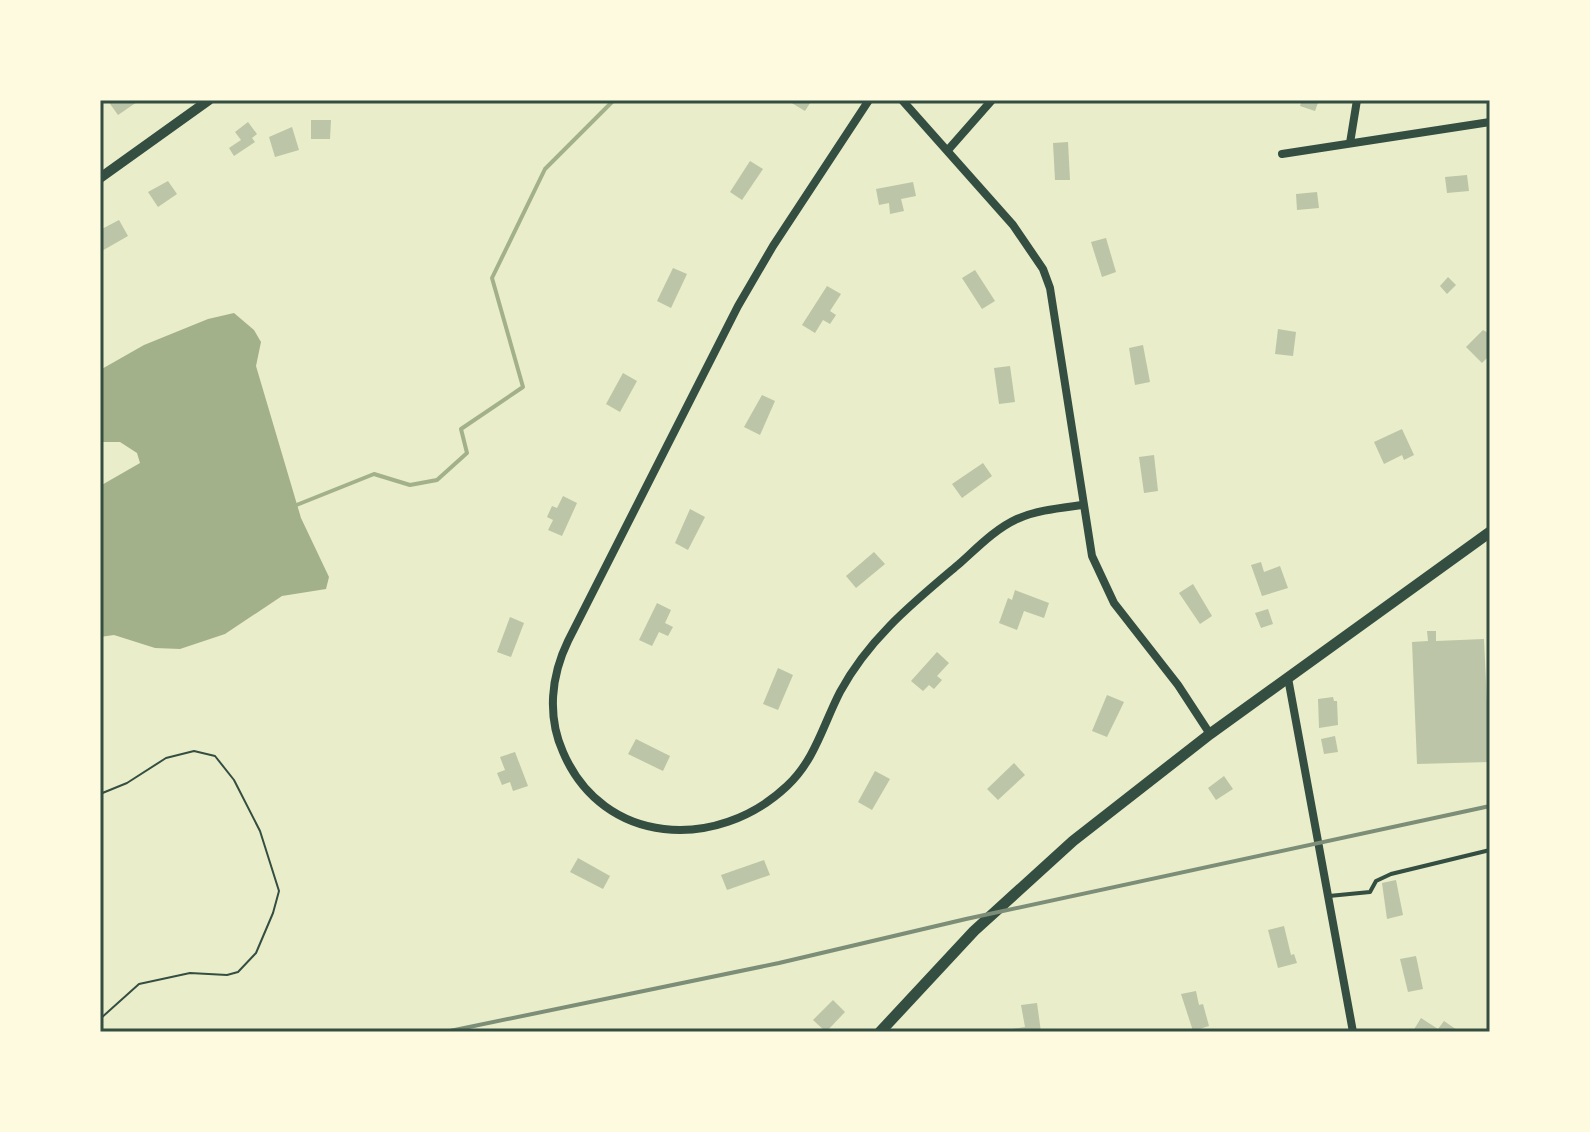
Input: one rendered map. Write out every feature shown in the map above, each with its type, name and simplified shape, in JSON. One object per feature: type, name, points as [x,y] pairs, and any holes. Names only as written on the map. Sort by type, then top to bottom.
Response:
[{"type":"main road","points":[[880,1032],[974,931],[1073,841],[1210,734],[1488,538]]},
{"type":"street","points":[[100,178],[209,100]]},
{"type":"street","points":[[869,100],[773,246],[738,306],[568,641],[556,672],[552,702],[564,756],[584,787],[606,806],[629,819],[666,830],[690,831],[738,819],[768,801],[800,773],[847,681],[871,644],[889,624],[998,530],[1029,515],[1082,505]]},
{"type":"street","points":[[902,100],[1013,225],[1043,269],[1050,288],[1092,556],[1106,589],[1210,734]]},
{"type":"street","points":[[948,150],[992,100]]},
{"type":"street","points":[[1350,143],[1357,100]]},
{"type":"street","points":[[1282,154],[1490,122]]},
{"type":"street","points":[[1288,678],[1353,1032]]},
{"type":"lane","points":[[1329,896],[1370,892],[1376,881],[1391,874],[1490,850]]},
{"type":"path","points":[[100,794],[127,783],[166,758],[194,751],[215,756],[234,780],[260,831],[279,891],[256,953],[238,972],[227,975],[190,973],[139,984],[100,1019]]},
{"type":"shaded area","points":[[234,313],[254,330],[261,342],[256,366],[301,518],[329,577],[326,589],[282,596],[225,634],[180,649],[155,648],[114,635],[100,637],[100,486],[140,463],[137,453],[120,442],[100,442],[100,370],[144,345],[208,319]]},
{"type":"building","points":[[110,100],[135,100],[137,102],[118,115]]},
{"type":"building","points":[[812,100],[805,111],[790,102]]},
{"type":"building","points":[[1302,100],[1319,100],[1315,111],[1300,106]]},
{"type":"building","points":[[311,120],[331,120],[330,139],[311,139]]},
{"type":"building","points":[[248,122],[257,134],[252,138],[255,142],[234,156],[229,148],[241,140],[235,132]]},
{"type":"building","points":[[292,127],[299,150],[275,157],[269,137]]},
{"type":"building","points":[[1068,142],[1070,180],[1055,180],[1053,143]]},
{"type":"building","points":[[750,161],[763,169],[742,200],[730,192]]},
{"type":"building","points":[[1467,175],[1469,191],[1447,193],[1445,177]]},
{"type":"building","points":[[168,181],[177,194],[158,207],[148,192]]},
{"type":"building","points":[[913,182],[916,196],[901,199],[904,211],[890,214],[889,203],[879,205],[876,189]]},
{"type":"building","points":[[1317,192],[1319,208],[1297,210],[1296,194]]},
{"type":"building","points":[[119,220],[128,236],[100,252],[100,230]]},
{"type":"building","points":[[1106,238],[1116,272],[1102,277],[1091,242]]},
{"type":"building","points":[[673,268],[687,274],[671,308],[657,301]]},
{"type":"building","points":[[975,270],[995,301],[982,309],[962,278]]},
{"type":"building","points":[[1448,277],[1456,285],[1447,294],[1440,286]]},
{"type":"building","points":[[827,286],[841,294],[830,311],[836,315],[830,324],[823,320],[815,333],[802,325]]},
{"type":"building","points":[[1278,329],[1296,332],[1293,356],[1275,354]]},
{"type":"building","points":[[1483,330],[1490,334],[1490,355],[1482,363],[1466,347]]},
{"type":"building","points":[[1143,345],[1150,382],[1135,385],[1129,348]]},
{"type":"building","points":[[1010,366],[1015,402],[999,404],[994,368]]},
{"type":"building","points":[[623,373],[637,381],[620,412],[606,404]]},
{"type":"building","points":[[762,395],[775,401],[760,435],[744,427]]},
{"type":"building","points":[[1402,429],[1414,455],[1404,460],[1402,455],[1384,464],[1374,442]]},
{"type":"building","points":[[1154,455],[1158,491],[1144,493],[1139,457]]},
{"type":"building","points":[[983,463],[992,476],[962,498],[952,484]]},
{"type":"building","points":[[563,496],[577,503],[562,536],[548,530],[553,520],[547,517],[552,506],[557,508]]},
{"type":"building","points":[[690,509],[705,517],[688,550],[675,543]]},
{"type":"building","points":[[874,552],[885,564],[856,588],[846,576]]},
{"type":"building","points":[[1261,562],[1264,572],[1280,566],[1288,588],[1262,596],[1251,565]]},
{"type":"building","points":[[1193,584],[1212,616],[1200,624],[1179,593]]},
{"type":"building","points":[[1015,590],[1049,603],[1044,618],[1024,611],[1017,630],[999,623],[1008,598],[1012,600]]},
{"type":"building","points":[[657,603],[671,610],[665,623],[673,627],[668,636],[659,632],[652,646],[639,640]]},
{"type":"building","points":[[1268,609],[1273,624],[1261,628],[1255,613]]},
{"type":"building","points":[[510,617],[524,623],[511,657],[497,652]]},
{"type":"building","points":[[1427,631],[1436,631],[1436,641],[1484,639],[1487,704],[1490,704],[1490,713],[1487,713],[1489,762],[1417,764],[1412,642],[1428,641]]},
{"type":"building","points":[[937,652],[949,663],[937,676],[942,680],[934,689],[929,685],[923,691],[911,681]]},
{"type":"building","points":[[778,668],[793,675],[778,710],[763,704]]},
{"type":"building","points":[[1107,695],[1124,702],[1107,737],[1092,731]]},
{"type":"building","points":[[1333,697],[1337,701],[1338,725],[1319,728],[1318,699]]},
{"type":"building","points":[[1335,736],[1338,752],[1324,754],[1321,739]]},
{"type":"building","points":[[636,739],[670,756],[663,771],[628,754]]},
{"type":"building","points":[[515,752],[528,786],[513,791],[510,782],[502,785],[497,773],[505,770],[500,757]]},
{"type":"building","points":[[1014,763],[1025,775],[998,800],[987,789]]},
{"type":"building","points":[[875,771],[890,779],[872,810],[858,802]]},
{"type":"building","points":[[1224,776],[1233,789],[1216,800],[1208,788]]},
{"type":"building","points":[[578,858],[610,876],[603,889],[570,872]]},
{"type":"building","points":[[764,860],[770,875],[727,890],[721,875]]},
{"type":"building","points":[[1396,880],[1403,915],[1387,919],[1382,883]]},
{"type":"building","points":[[1284,926],[1291,955],[1294,954],[1297,963],[1278,968],[1268,930]]},
{"type":"building","points":[[1416,956],[1423,989],[1408,992],[1400,959]]},
{"type":"building","points":[[1196,991],[1209,1026],[1193,1031],[1181,994]]},
{"type":"building","points":[[833,1000],[845,1012],[826,1032],[813,1020]]},
{"type":"building","points":[[1037,1003],[1041,1032],[1012,1032],[1012,1029],[1025,1027],[1021,1005]]},
{"type":"building","points":[[1421,1018],[1438,1029],[1444,1021],[1457,1030],[1413,1031]]},
{"type":"waterway","points":[[294,506],[374,474],[410,485],[437,480],[467,453],[461,429],[523,387],[492,278],[545,169],[614,100]]},
{"type":"railway","points":[[445,1032],[779,963],[966,919],[1490,806]]}]
